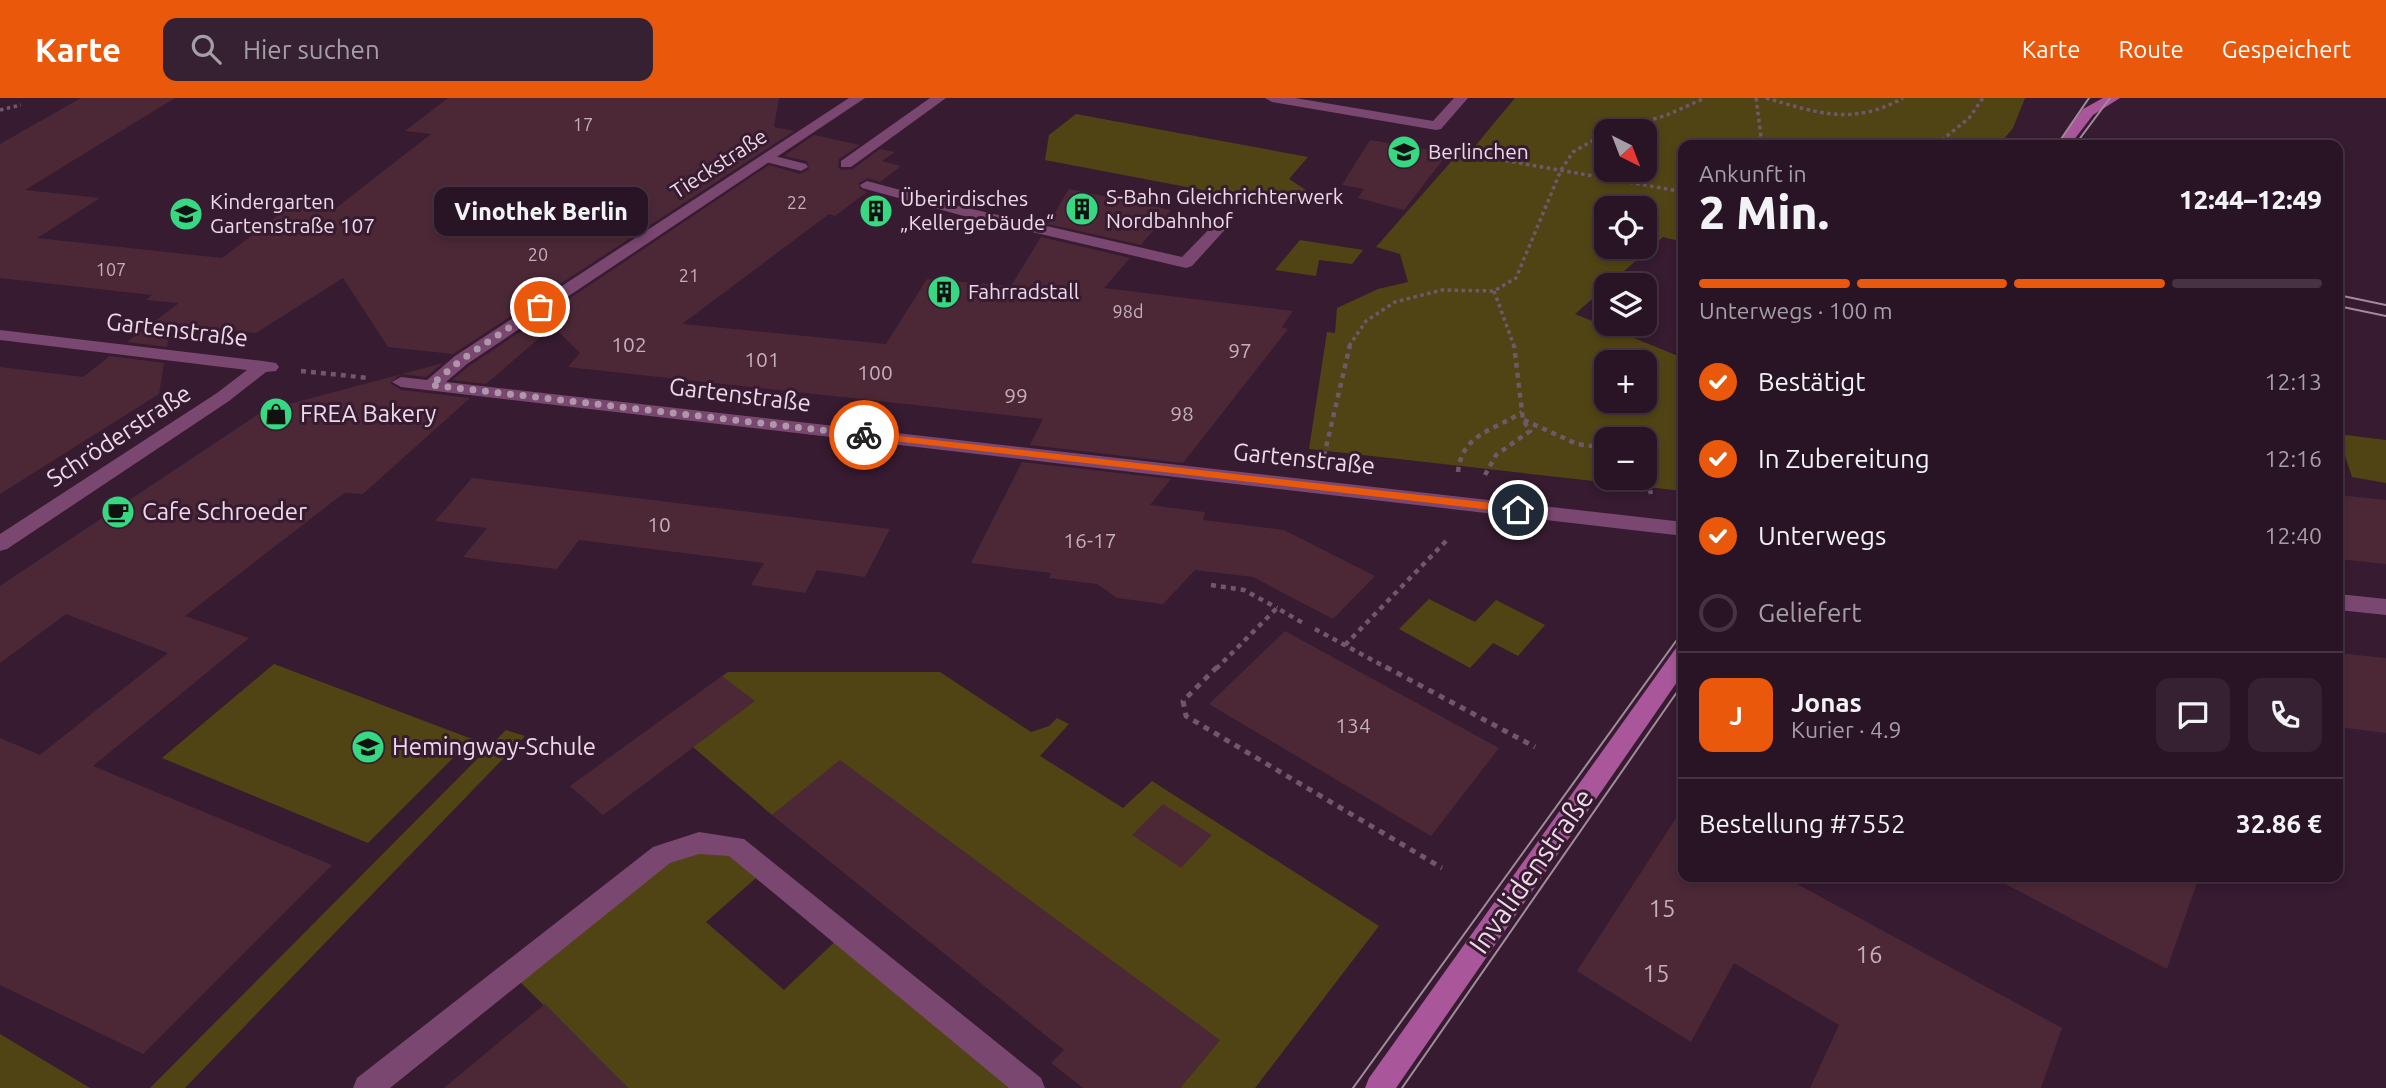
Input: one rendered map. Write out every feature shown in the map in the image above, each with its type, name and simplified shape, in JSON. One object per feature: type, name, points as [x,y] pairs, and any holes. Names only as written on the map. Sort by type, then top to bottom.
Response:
[{"type":"street","name":"Tieckstraße","points":[[431,385],[461,360],[858,98]]},
{"type":"street","points":[[846,164],[939,98]]},
{"type":"street","points":[[1272,98],[1436,127],[1461,98]]},
{"type":"street","points":[[2066,140],[2087,105],[2113,98]]},
{"type":"street","points":[[767,158],[801,167]]},
{"type":"street","points":[[867,186],[960,211],[1186,263],[1222,225]]},
{"type":"street","name":"Gartenstraße","points":[[0,335],[270,367]]},
{"type":"street","name":"Schröderstraße","points":[[0,544],[270,367]]},
{"type":"street","name":"Gartenstraße","points":[[401,382],[1678,528]]},
{"type":"street","points":[[2343,603],[2386,607]]},
{"type":"street","name":"Invalidenstraße","points":[[1379,1088],[1678,663]]},
{"type":"street","points":[[367,1088],[662,855],[699,843],[735,846],[1031,1088]]},
{"type":"path","points":[[1654,119],[1705,98]]},
{"type":"path","points":[[1756,98],[1761,136],[1764,140]]},
{"type":"path","points":[[1766,98],[1800,107],[1847,114],[1879,111],[1903,98]]},
{"type":"path","points":[[1940,140],[1969,118],[1983,98]]},
{"type":"path","points":[[0,110],[21,105]]},
{"type":"path","points":[[1323,461],[1348,348],[1366,321],[1395,302],[1442,290],[1494,291],[1516,278],[1561,170],[1573,152],[1594,140]]},
{"type":"path","points":[[1457,152],[1678,191]]},
{"type":"path","points":[[1484,479],[1486,465],[1495,454],[1530,431],[1523,419],[1513,339],[1494,291]]},
{"type":"path","name":"Gartenstraße","points":[[270,367],[401,382]]},
{"type":"path","points":[[1458,476],[1458,462],[1465,446],[1481,432],[1509,422],[1522,412]]},
{"type":"path","points":[[1523,419],[1577,444],[1594,446]]},
{"type":"path","points":[[1345,645],[1446,541]]},
{"type":"path","points":[[1211,585],[1244,590],[1303,623]]},
{"type":"path","points":[[1277,608],[1183,701],[1186,716],[1442,868]]},
{"type":"path","points":[[1315,629],[1535,747]]},
{"type":"shaded area","points":[[1515,98],[2025,98],[2013,128],[2003,140],[1678,140],[1678,241],[1663,237],[1657,242],[1657,196],[1594,196],[1594,259],[1638,259],[1622,273],[1594,273],[1594,297],[1575,314],[1594,322],[1594,336],[1629,336],[1678,356],[1678,490],[1657,488],[1657,427],[1594,427],[1594,481],[1309,449],[1327,332],[1335,333],[1337,308],[1378,289],[1408,282],[1400,254],[1376,247],[1457,155],[1466,157]]},
{"type":"shaded area","points":[[1076,114],[1308,157],[1289,179],[1306,190],[1292,207],[1045,160],[1049,135]]},
{"type":"shaded area","points":[[1300,240],[1363,250],[1352,264],[1319,260],[1316,276],[1275,270]]},
{"type":"shaded area","points":[[2343,435],[2386,440],[2386,483],[2352,477],[2343,449]]},
{"type":"shaded area","points":[[1429,599],[1475,622],[1496,600],[1545,625],[1518,656],[1493,643],[1470,668],[1399,629]]},
{"type":"shaded area","points":[[274,664],[472,739],[368,843],[162,758]]},
{"type":"shaded area","points":[[728,672],[940,672],[1031,732],[1049,726],[1057,718],[1069,724],[1040,756],[1123,808],[1152,781],[1379,926],[1255,1088],[1180,1088],[1219,1041],[840,761],[772,815],[693,747],[722,676]]},
{"type":"shaded area","points":[[506,730],[525,736],[185,1088],[150,1088]]},
{"type":"shaded area","points":[[699,843],[765,870],[706,922],[784,990],[843,934],[1031,1088],[628,1088],[511,973],[662,855]]},
{"type":"shaded area","points":[[0,1034],[90,1088],[0,1088]]},
{"type":"building","points":[[81,98],[175,98],[25,190],[100,198],[37,238],[222,258],[293,204],[336,208],[431,134],[405,131],[448,98],[779,98],[774,127],[794,131],[453,354],[388,347],[343,278],[256,333],[171,323],[167,347],[127,342],[179,303],[146,300],[152,295],[0,278],[0,144]]},
{"type":"building","points":[[814,135],[860,145],[839,159],[838,167],[841,170],[853,169],[880,149],[895,152],[882,161],[901,166],[880,182],[868,178],[859,183],[860,189],[867,192],[835,216],[829,214],[682,324],[886,344],[927,279],[1011,286],[1041,237],[1130,258],[1104,288],[1293,311],[1282,327],[1288,329],[1183,463],[1030,445],[1043,419],[568,367],[580,353],[553,326],[486,384],[452,380],[769,165],[800,174],[809,169],[807,161],[784,156]]},
{"type":"building","points":[[1370,140],[1448,153],[1404,210],[1358,198],[1364,189],[1342,185]]},
{"type":"building","name":"S-Bahn Gleichrichterwerk Nordbahnhof","points":[[1069,189],[1171,210],[1141,245],[1048,224]]},
{"type":"building","points":[[110,356],[164,363],[159,394],[0,494],[0,367],[83,377]]},
{"type":"building","points":[[443,363],[426,377],[402,374]]},
{"type":"building","points":[[401,374],[390,383],[401,390],[470,398],[363,494],[344,493],[185,616],[249,638],[93,766],[332,865],[143,1054],[0,985],[0,738],[40,755],[168,653],[66,614],[0,663],[0,586],[263,411]]},
{"type":"building","points":[[1022,462],[1171,479],[1150,505],[1205,512],[1203,520],[1284,530],[1375,576],[1333,619],[1253,577],[1195,570],[1163,604],[1117,598],[1097,584],[1049,578],[1051,573],[971,563]]},
{"type":"building","points":[[472,478],[890,529],[865,577],[817,570],[805,593],[751,585],[764,563],[579,540],[557,569],[497,562],[463,557],[487,528],[435,521]]},
{"type":"building","points":[[2343,496],[2386,500],[2386,564],[2343,560]]},
{"type":"building","points":[[1285,631],[1499,748],[1431,836],[1209,704]]},
{"type":"building","points":[[2343,654],[2386,658],[2386,733],[2343,728]]},
{"type":"building","points":[[722,676],[755,701],[603,815],[570,786]]},
{"type":"building","points":[[840,760],[1220,1040],[1180,1088],[1083,1088],[1051,1063],[1064,1050],[772,815]]},
{"type":"building","points":[[1163,804],[1212,835],[1181,868],[1132,835]]},
{"type":"building","points":[[1678,815],[1678,882],[1793,882],[2062,1028],[2041,1088],[1810,1088],[1839,1025],[1734,963],[1691,1042],[1577,971]]},
{"type":"building","points":[[2002,882],[2197,882],[2167,969]]},
{"type":"building","points":[[545,1004],[628,1088],[444,1088]]},
{"type":"tram line","points":[[2060,140],[2089,98]]},
{"type":"tram line","points":[[2079,140],[2110,98]]},
{"type":"tram line","points":[[2343,296],[2386,305]]},
{"type":"tram line","points":[[2343,307],[2386,316]]},
{"type":"tram line","points":[[1353,1088],[1678,638]]},
{"type":"tram line","points":[[1402,1088],[1678,691]]},
{"type":"way so far","points":[[540,307],[461,360],[431,385],[864,435]]},
{"type":"place","name":"Berlinchen","points":[[1404,152]]},
{"type":"place","name":"S-Bahn Gleichrichterwerk Nordbahnhof","points":[[1082,209]]},
{"type":"place","name":"Überirdisches „Kellergebäude“","points":[[876,211]]},
{"type":"place","name":"Kindergarten Gartenstraße 107","points":[[186,214]]},
{"type":"place","name":"Fahrradstall","points":[[944,292]]},
{"type":"place","name":"Vinothek Berlin","points":[[540,307]]},
{"type":"place","name":"FREA Bakery","points":[[276,414]]},
{"type":"place","name":"Cafe Schroeder","points":[[118,512]]},
{"type":"place","name":"Hemingway-Schule","points":[[368,747]]},
{"type":"route","points":[[864,435],[1518,510]]}]
